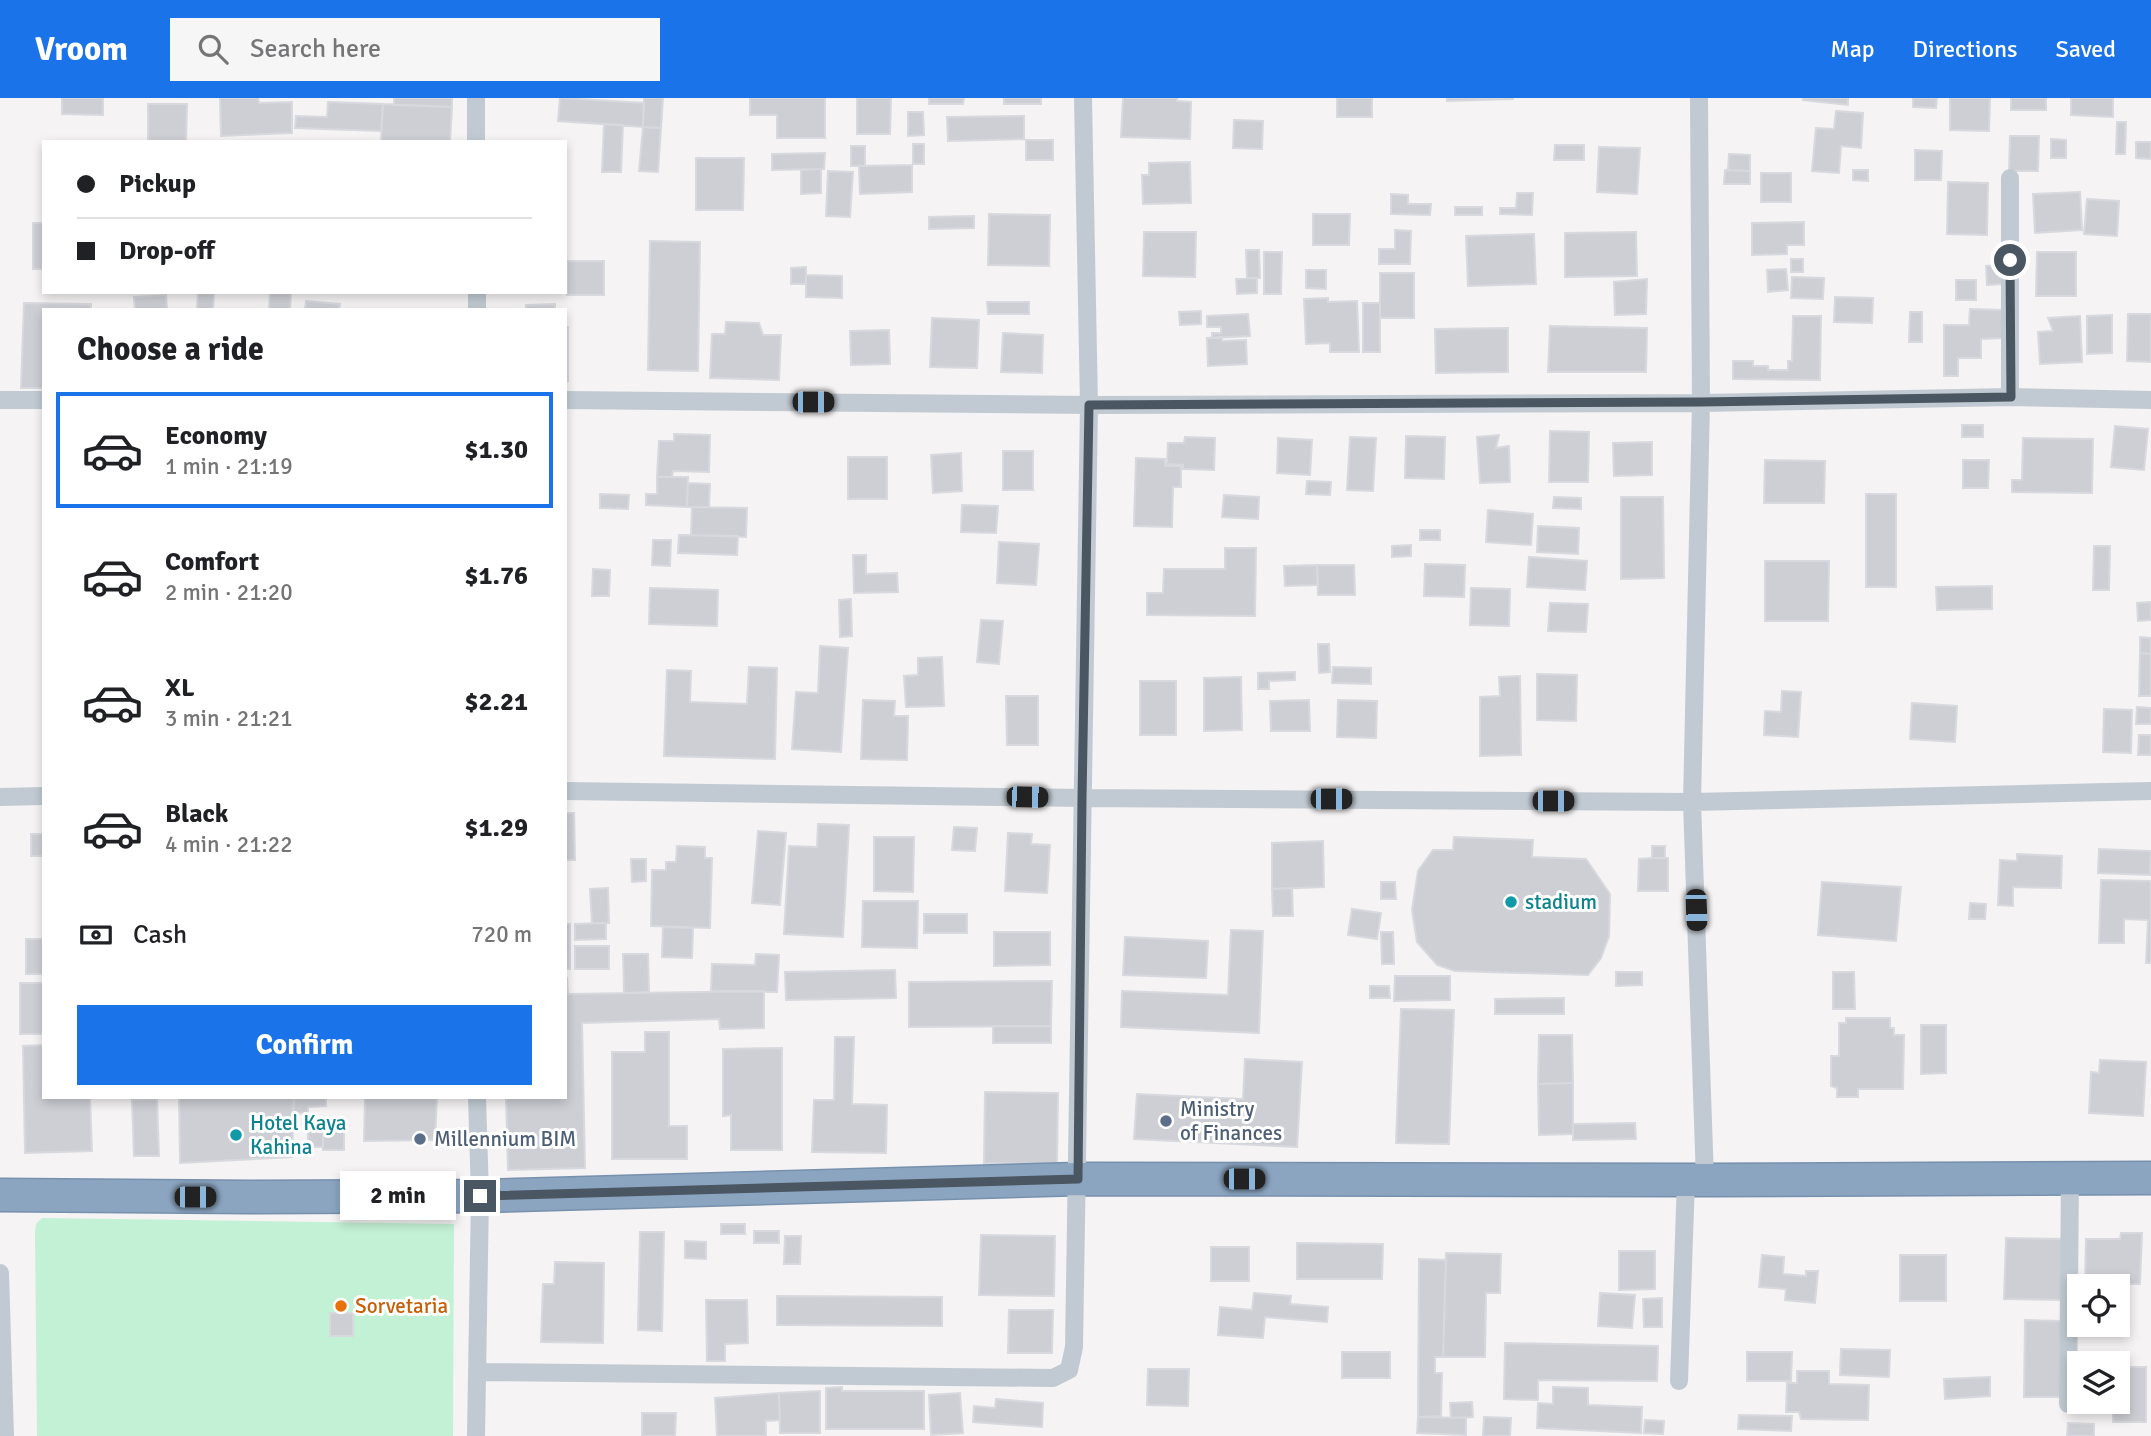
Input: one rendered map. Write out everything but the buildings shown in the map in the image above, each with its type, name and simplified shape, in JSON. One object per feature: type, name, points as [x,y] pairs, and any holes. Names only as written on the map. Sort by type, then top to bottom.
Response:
[{"type":"highway","points":[[0,1195],[480,1196],[1078,1179],[2151,1178]]},
{"type":"street","points":[[476,98],[476,140]]},
{"type":"street","points":[[478,1372],[1053,1378],[1069,1370],[1074,1347],[1078,1179],[1089,405],[1083,98]]},
{"type":"street","points":[[1679,1381],[1696,1180],[1692,802],[1701,402],[1699,98]]},
{"type":"street","points":[[2010,178],[2011,397]]},
{"type":"street","points":[[567,400],[1089,405],[1701,402],[2011,397],[2151,400]]},
{"type":"street","points":[[0,400],[42,400]]},
{"type":"street","points":[[567,791],[1692,802],[2151,791]]},
{"type":"street","points":[[0,797],[42,796]]},
{"type":"street","points":[[476,1436],[480,1196],[477,1099]]},
{"type":"street","points":[[2068,1351],[2070,1178]]},
{"type":"street","points":[[0,1273],[5,1436]]},
{"type":"green space","points":[[42,1218],[454,1224],[453,1436],[37,1436],[35,1232],[36,1224]]},
{"type":"place","name":"stadium","points":[[1511,902]]},
{"type":"place","name":"Ministry of Finances","points":[[1166,1121]]},
{"type":"place","name":"Hotel Kaya Kahina","points":[[236,1135]]},
{"type":"place","name":"Millennium BIM","points":[[420,1139]]},
{"type":"place","name":"Sorvetaria","points":[[341,1306]]},
{"type":"route","points":[[480,1196],[1078,1179],[1089,405],[1701,402],[2011,397],[2010,260]]}]
